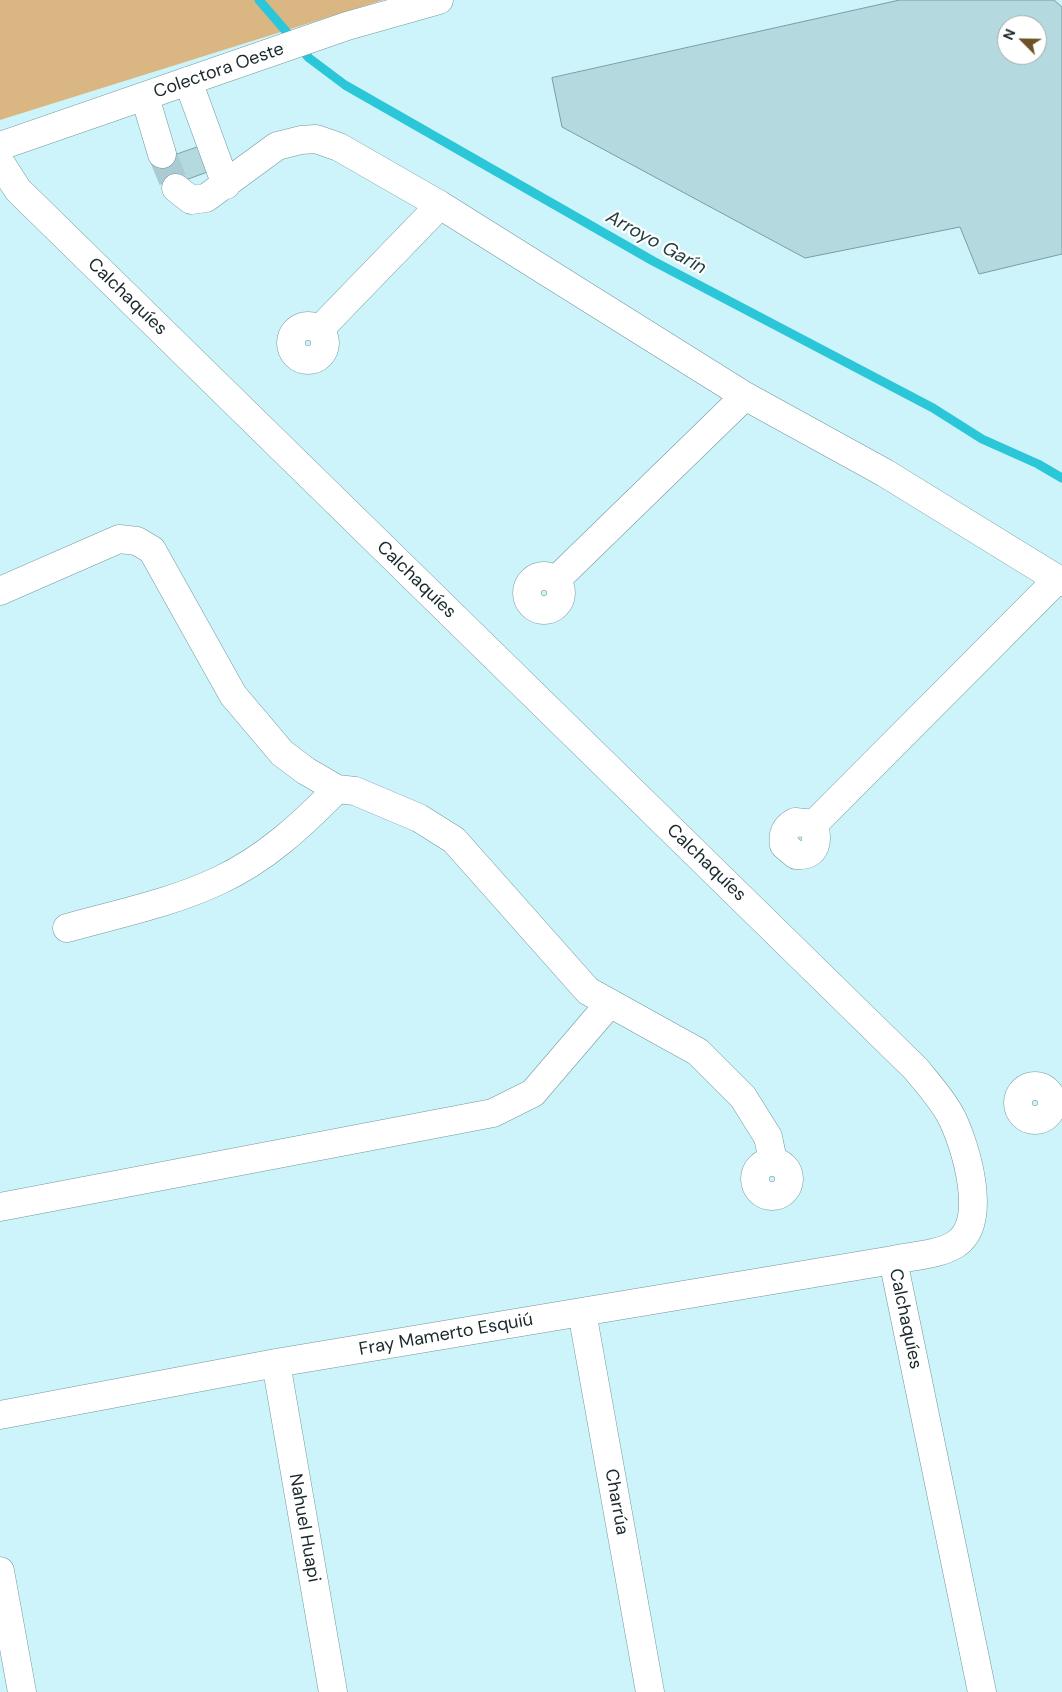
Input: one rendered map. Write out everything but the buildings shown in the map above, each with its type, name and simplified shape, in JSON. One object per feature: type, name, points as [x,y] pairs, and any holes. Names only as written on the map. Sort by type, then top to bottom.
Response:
[{"type":"street","name":"Colectora Oeste","points":[[0,146],[347,26],[439,0]]},
{"type":"street","points":[[188,81],[226,186]]},
{"type":"street","points":[[145,97],[162,154]]},
{"type":"street","points":[[183,194],[206,198],[226,186],[277,146],[301,140],[316,139],[340,147],[440,205],[745,396],[885,473],[1060,580],[814,824]]},
{"type":"street","name":"Calchaquíes","points":[[0,162],[18,190],[916,1069],[951,1117],[962,1145],[974,1200],[971,1224],[957,1244],[934,1252],[893,1260],[982,1692]]},
{"type":"street","points":[[319,330],[440,205]]},
{"type":"street","points":[[556,580],[745,396]]},
{"type":"street","points":[[0,591],[120,539],[136,541],[152,550],[233,695],[282,753],[306,771],[337,789],[355,791],[419,818],[454,840],[588,991],[698,1052],[743,1097],[768,1137],[773,1161]]},
{"type":"street","points":[[67,928],[172,898],[220,880],[265,854],[305,822],[337,789]]},
{"type":"street","points":[[0,1208],[493,1113],[533,1093],[610,1003]]},
{"type":"street","name":"Fray Mamerto Esquiú","points":[[0,1415],[276,1363],[893,1260]]},
{"type":"street","name":"Charrúa","points":[[582,1312],[650,1692]]},
{"type":"street","name":"Nahuel Huapi","points":[[276,1363],[333,1692]]},
{"type":"street","points":[[0,1570],[22,1692]]},
{"type":"shaded area","points":[[0,0],[383,0],[0,120]]},
{"type":"waterway","name":"Arroyo Garín","points":[[259,0],[309,58],[345,85],[653,261],[933,408],[982,439],[1038,464],[1062,478]]},
{"type":"tunnel","points":[[162,154],[176,188]]}]
